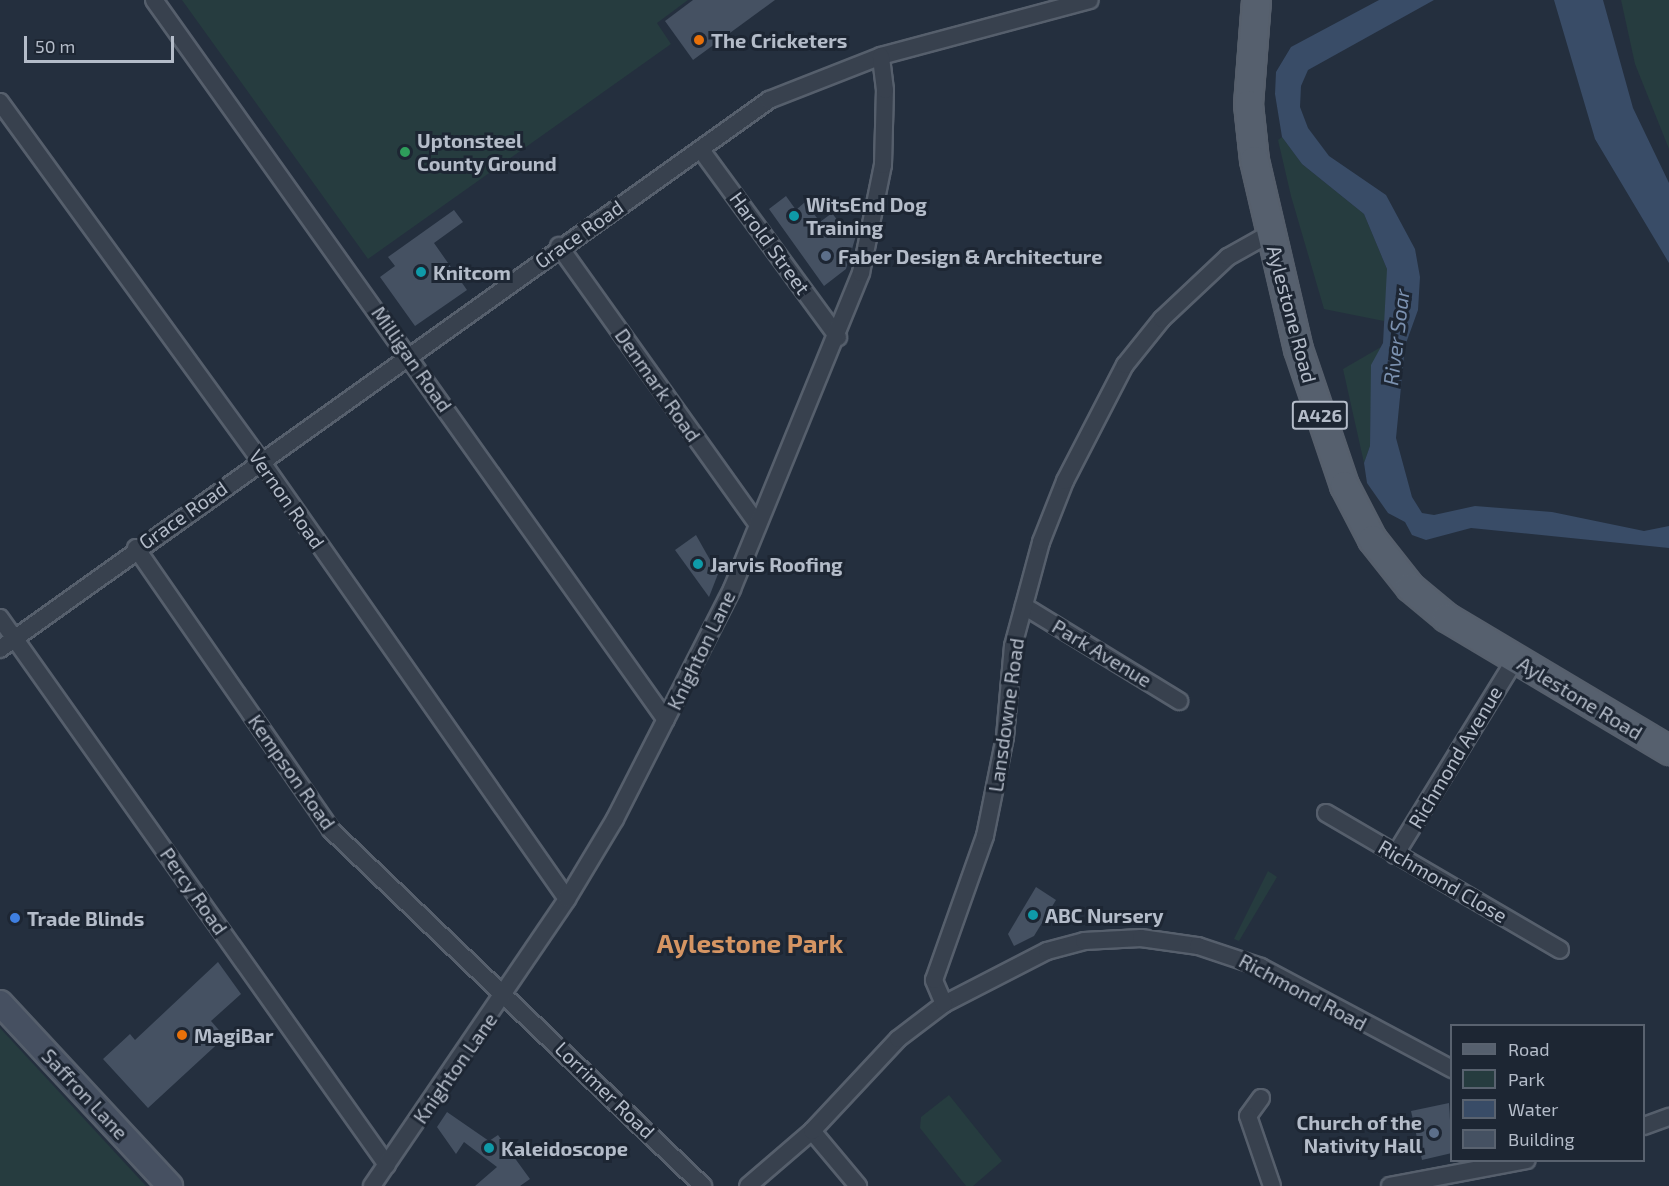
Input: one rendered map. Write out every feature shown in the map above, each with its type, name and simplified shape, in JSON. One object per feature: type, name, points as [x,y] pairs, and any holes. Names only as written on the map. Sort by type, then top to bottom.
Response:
[{"type":"main road","name":"Aylestone Road","points":[[1256,0],[1248,104],[1270,233],[1298,349],[1344,485],[1372,539],[1410,587],[1446,617],[1669,750]]},
{"type":"main road","name":"Saffron Lane","points":[[0,1003],[170,1186]]},
{"type":"street","name":"Milligan Road","points":[[154,0],[411,356],[666,720]]},
{"type":"street","name":"Grace Road","points":[[0,650],[136,548],[411,356],[559,246],[701,150],[768,100],[881,56],[1090,0]]},
{"type":"street","name":"Knighton Lane","points":[[372,1186],[506,995],[567,899],[666,720],[732,589],[838,337],[875,222],[883,165],[885,90],[881,56]]},
{"type":"street","name":"Vernon Road","points":[[0,102],[261,461],[567,899]]},
{"type":"street","name":"Harold Street","points":[[701,150],[838,337]]},
{"type":"street","name":"Lansdowne Road","points":[[944,1004],[934,980],[970,885],[997,787],[1013,646],[1065,481],[1125,365],[1192,287],[1228,257],[1270,233]]},
{"type":"street","name":"Denmark Road","points":[[559,246],[758,524]]},
{"type":"street","name":"Kempson Road","points":[[136,548],[331,830],[506,995]]},
{"type":"street","name":"Park Avenue","points":[[1024,606],[1179,701]]},
{"type":"street","name":"Percy Road","points":[[0,618],[387,1165]]},
{"type":"street","name":"Richmond Avenue","points":[[1395,855],[1515,660]]},
{"type":"street","name":"Richmond Close","points":[[1326,813],[1395,855],[1411,860],[1560,950]]},
{"type":"street","name":"Richmond Road","points":[[944,1004],[1047,951],[1084,941],[1141,939],[1198,946],[1261,967],[1450,1068]]},
{"type":"street","name":"Lorrimer Road","points":[[506,995],[703,1186]]},
{"type":"street","points":[[748,1186],[812,1131],[898,1039],[944,1004]]},
{"type":"street","points":[[1261,1098],[1248,1116],[1272,1186]]},
{"type":"street","points":[[1645,1126],[1669,1117]]},
{"type":"street","points":[[812,1131],[858,1186]]},
{"type":"street","points":[[1390,1186],[1522,1162]]},
{"type":"green space","name":"Uptonsteel County Ground","points":[[182,0],[688,0],[657,23],[671,44],[368,259]]},
{"type":"green space","points":[[1621,0],[1669,0],[1669,149],[1635,64]]},
{"type":"green space","points":[[1282,137],[1302,164],[1364,214],[1387,269],[1390,292],[1384,321],[1324,309],[1291,196],[1278,140]]},
{"type":"green space","points":[[1381,347],[1372,365],[1370,446],[1364,463],[1343,369]]},
{"type":"green space","points":[[1268,871],[1277,877],[1239,941],[1234,939]]},
{"type":"green space","points":[[0,1028],[146,1186],[0,1186]]},
{"type":"green space","points":[[949,1095],[1002,1161],[973,1186],[966,1186],[920,1128],[921,1117]]},
{"type":"water","name":"River Soar","points":[[1379,0],[1434,0],[1308,70],[1301,86],[1300,107],[1308,128],[1329,156],[1386,195],[1415,249],[1420,277],[1418,310],[1405,346],[1396,438],[1412,497],[1422,513],[1434,515],[1475,506],[1552,512],[1644,531],[1669,526],[1669,548],[1471,528],[1426,540],[1412,535],[1405,522],[1388,513],[1367,483],[1364,463],[1370,446],[1371,365],[1383,343],[1387,269],[1364,214],[1302,164],[1282,137],[1275,94],[1276,72],[1291,47]]},
{"type":"water","points":[[1554,0],[1603,0],[1633,108],[1669,183],[1669,263],[1595,139]]},
{"type":"building","name":"The Cricketers","points":[[693,0],[775,0],[693,60],[665,21]]},
{"type":"building","name":"Faber Design & Architecture","points":[[786,196],[796,210],[805,202],[820,222],[832,213],[841,225],[858,229],[846,269],[824,286],[769,209]]},
{"type":"building","name":"Knitcom","points":[[454,210],[463,222],[434,243],[467,290],[415,326],[380,277],[395,266],[388,257]]},
{"type":"building","name":"Jarvis Roofing","points":[[696,535],[718,574],[709,597],[675,550]]},
{"type":"building","name":"ABC Nursery","points":[[1036,887],[1056,900],[1034,936],[1014,946],[1008,934]]},
{"type":"building","name":"MagiBar","points":[[218,962],[241,994],[211,1021],[225,1037],[148,1108],[103,1059],[130,1034],[135,1040]]},
{"type":"building","name":"Church of the Nativity Hall","points":[[1449,1103],[1450,1153],[1422,1160],[1411,1111]]},
{"type":"building","name":"Kaleidoscope","points":[[447,1112],[489,1141],[498,1135],[530,1179],[520,1186],[475,1186],[497,1167],[464,1142],[456,1154],[437,1127]]},
{"type":"place","name":"The Cricketers","points":[[699,40]]},
{"type":"place","name":"Uptonsteel County Ground","points":[[405,152]]},
{"type":"place","name":"WitsEnd Dog Training","points":[[794,216]]},
{"type":"place","name":"Faber Design & Architecture","points":[[826,256]]},
{"type":"place","name":"Knitcom","points":[[421,272]]},
{"type":"place","name":"Jarvis Roofing","points":[[698,564]]},
{"type":"place","name":"ABC Nursery","points":[[1033,915]]},
{"type":"place","name":"Trade Blinds","points":[[15,918]]},
{"type":"place","name":"MagiBar","points":[[182,1035]]},
{"type":"place","name":"Church of the Nativity Hall","points":[[1434,1133]]},
{"type":"place","name":"Kaleidoscope","points":[[489,1148]]},
{"type":"district","name":"Aylestone Park","points":[[750,943]]}]
